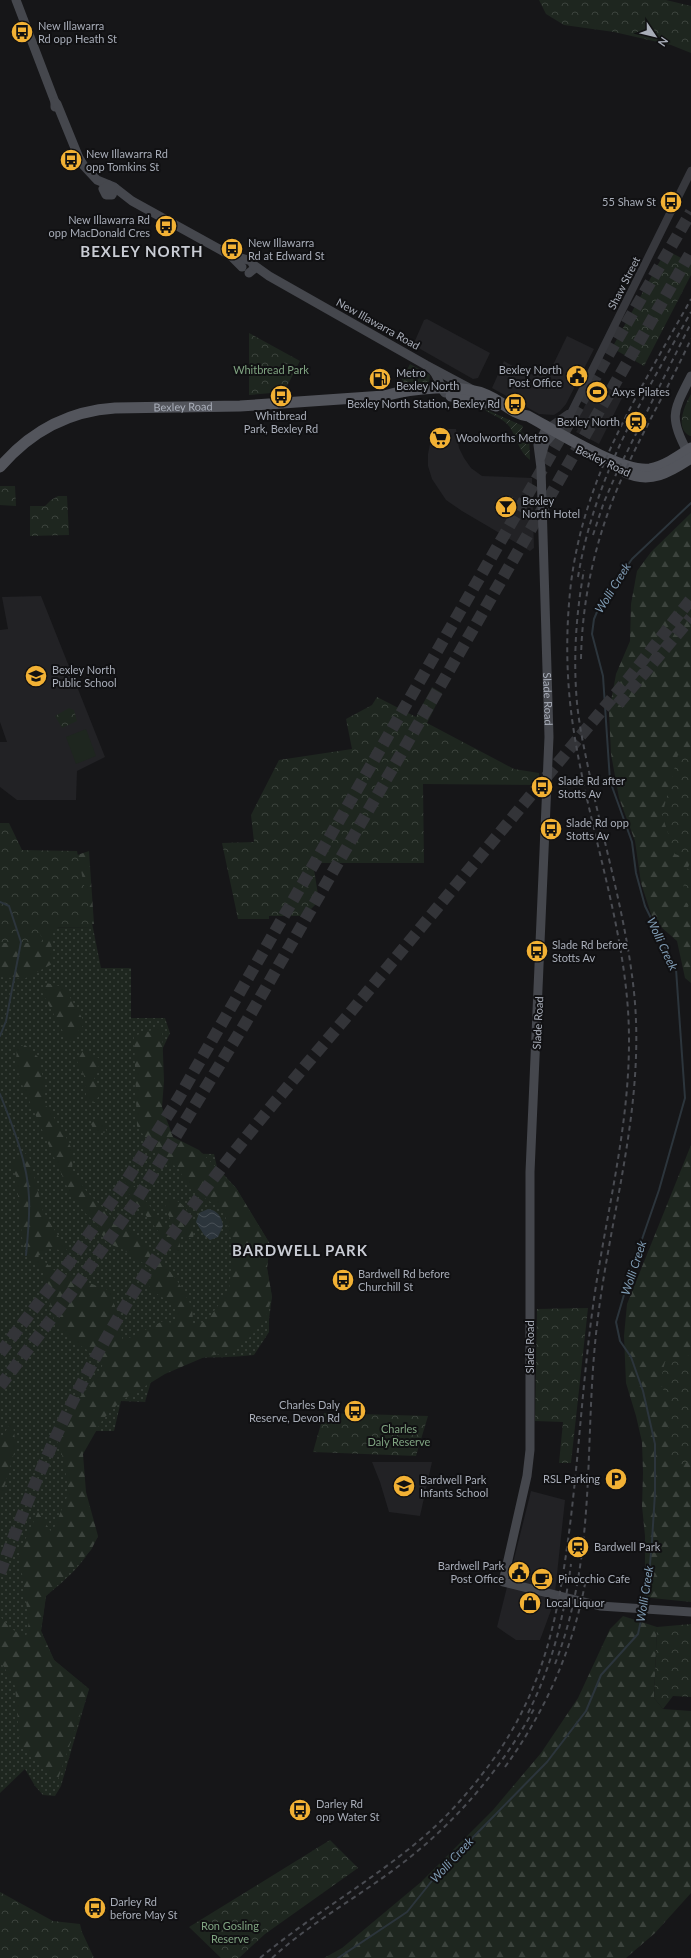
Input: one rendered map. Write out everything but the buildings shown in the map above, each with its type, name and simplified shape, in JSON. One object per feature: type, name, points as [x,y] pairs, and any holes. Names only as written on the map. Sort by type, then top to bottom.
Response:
[{"type":"main road","name":"New Illawarra Road","points":[[16,0],[80,168],[90,181],[138,204],[426,365],[476,391]]},
{"type":"main road","points":[[426,365],[436,373],[439,388]]},
{"type":"main road","points":[[690,454],[677,432],[674,417],[677,404],[691,376]]},
{"type":"main road","name":"Bexley Road","points":[[384,396],[400,398],[439,388],[528,416],[550,431],[601,457],[646,477],[659,475],[690,454]]},
{"type":"main road","name":"Bexley Road","points":[[0,468],[15,450],[40,431],[62,419],[93,410],[115,408],[274,404],[384,396],[399,392],[439,388],[476,391],[502,402],[516,412]]},
{"type":"main road","name":"Slade Road","points":[[550,431],[540,461],[549,737],[530,1179],[530,1450],[527,1476],[503,1582],[591,1604],[621,1608],[691,1612]]},
{"type":"street","name":"Shaw Street","points":[[550,431],[567,421],[691,172]]},
{"type":"shaded area","points":[[427,319],[490,353],[478,378],[473,379],[415,346],[414,343],[424,320]]},
{"type":"shaded area","points":[[567,336],[594,349],[566,404],[560,411],[554,415],[539,414],[492,388],[504,361],[523,372],[535,375],[544,374],[553,365]]},
{"type":"shaded area","points":[[598,380],[624,394],[599,444],[576,432],[578,429],[574,427]]},
{"type":"shaded area","points":[[433,429],[456,429],[459,448],[464,458],[471,468],[482,476],[532,478],[534,548],[530,551],[446,500],[432,479],[428,466],[428,454]]},
{"type":"shaded area","name":"Bexley North Public School","points":[[41,596],[105,757],[77,771],[76,800],[17,800],[0,787],[0,742],[7,742],[0,722],[0,630],[8,629],[2,597]]},
{"type":"shaded area","name":"Bardwell Park Infants School","points":[[372,1462],[432,1462],[420,1516],[389,1512]]},
{"type":"shaded area","points":[[531,1491],[565,1500],[554,1602],[540,1640],[516,1640],[497,1627]]},
{"type":"green space","points":[[539,0],[666,0],[691,6],[691,53],[671,45],[614,32],[564,25],[546,14]]},
{"type":"green space","points":[[666,250],[691,263],[691,275],[644,366],[612,348]]},
{"type":"green space","name":"Whitbread Park","points":[[249,333],[300,361],[284,392],[249,395]]},
{"type":"green space","points":[[410,364],[430,375],[429,383],[399,385]]},
{"type":"green space","points":[[691,394],[690,436],[683,428],[682,416]]},
{"type":"green space","points":[[485,409],[523,426],[521,432],[529,436],[530,460],[521,450],[509,426],[500,418],[486,411]]},
{"type":"green space","points":[[0,486],[15,486],[16,506],[0,505]]},
{"type":"green space","points":[[58,496],[67,496],[69,535],[30,536],[30,506],[45,506]]},
{"type":"green space","points":[[691,513],[691,983],[685,978],[677,941],[653,920],[641,883],[635,841],[619,798],[611,754],[609,712],[616,674],[630,641],[631,604],[637,571],[651,552]]},
{"type":"green space","points":[[432,687],[442,693],[427,723],[514,769],[539,773],[540,785],[423,784],[424,863],[313,863],[319,901],[304,916],[269,916],[269,919],[238,919],[222,843],[254,842],[251,815],[279,760],[352,749],[346,719],[372,705],[377,697],[416,717]]},
{"type":"green space","points":[[69,708],[74,710],[77,721],[62,728],[55,716]]},
{"type":"green space","points":[[86,729],[96,756],[76,764],[66,737]]},
{"type":"green space","points":[[678,755],[691,758],[691,860],[675,854],[662,815]]},
{"type":"green space","points":[[0,823],[9,823],[22,850],[77,851],[93,928],[37,927],[44,943],[0,943]]},
{"type":"green space","points":[[0,843],[48,865],[89,851],[94,924],[64,923],[51,932],[52,964],[24,979],[0,977]]},
{"type":"green space","points":[[691,860],[691,912],[686,902],[683,881]]},
{"type":"green space","points":[[36,927],[93,928],[101,968],[131,968],[131,1018],[165,1018],[170,1033],[153,1069],[161,1153],[214,1154],[217,1167],[236,1188],[270,1244],[267,1268],[272,1297],[269,1332],[254,1355],[158,1358],[145,1402],[121,1401],[114,1431],[89,1431],[80,1460],[84,1533],[98,1536],[88,1554],[76,1569],[46,1596],[41,1631],[54,1660],[89,1689],[61,1786],[55,1796],[43,1795],[35,1786],[25,1769],[0,1793],[0,943]]},
{"type":"green space","points":[[46,983],[64,987],[85,1023],[69,1043],[42,992]]},
{"type":"green space","points":[[162,1027],[164,1081],[162,1107],[173,1137],[199,1150],[236,1188],[270,1244],[267,1268],[272,1297],[265,1321],[250,1337],[230,1353],[207,1356],[165,1374],[121,1401],[103,1419],[83,1454],[86,1492],[98,1536],[91,1550],[46,1596],[41,1631],[54,1660],[89,1689],[57,1782],[20,1746],[15,1686],[0,1660],[0,1616],[10,1628],[26,1637],[29,1622],[19,1553],[38,1512],[52,1533],[69,1492],[63,1458],[53,1429],[101,1372],[103,1360],[76,1343],[55,1324],[43,1272],[23,1247],[16,1176],[10,1165],[28,1152],[43,1211],[68,1252],[50,1248],[38,1256],[54,1270],[111,1291],[123,1341],[163,1321],[177,1324],[175,1305],[152,1291],[149,1286],[152,1271],[122,1249],[107,1243],[94,1221],[85,1213],[69,1191],[21,1082],[16,1063],[17,1047],[25,1045],[38,1057],[45,1086],[45,1104],[64,1133],[73,1152],[72,1169],[87,1192],[117,1222],[140,1239],[161,1259],[178,1282],[192,1307],[193,1322],[191,1326],[207,1321],[229,1290],[233,1247],[224,1211],[187,1186],[178,1167],[162,1161],[137,1126],[134,1036]]},
{"type":"green space","points":[[84,1049],[100,1059],[98,1072],[94,1079],[102,1091],[95,1102],[87,1104],[84,1076],[77,1061]]},
{"type":"green space","points":[[99,1115],[107,1132],[96,1134],[91,1124]]},
{"type":"green space","points":[[691,1145],[691,1602],[642,1597],[645,1572],[645,1536],[642,1506],[642,1442],[626,1383],[624,1336],[627,1304]]},
{"type":"green space","points":[[128,1178],[168,1229],[174,1228],[165,1207],[167,1199],[177,1201],[188,1212],[192,1224],[193,1240],[184,1235],[178,1235],[181,1252],[176,1254],[129,1194],[124,1179]]},
{"type":"green space","points":[[588,1308],[571,1463],[559,1463],[563,1422],[535,1421],[537,1309]]},
{"type":"green space","points":[[691,1355],[691,1460],[672,1469],[668,1437],[669,1402],[660,1382],[665,1362]]},
{"type":"green space","name":"Charles Daly Reserve","points":[[324,1413],[428,1416],[416,1456],[313,1452]]},
{"type":"green space","points":[[12,1419],[16,1446],[0,1502],[0,1442]]},
{"type":"green space","points":[[623,1616],[657,1627],[654,1698],[663,1709],[691,1711],[691,1893],[655,1933],[626,1958],[324,1958],[342,1948],[421,1882],[493,1810],[541,1753],[578,1698],[610,1629]]},
{"type":"green space","points":[[691,1624],[691,1697],[673,1696],[663,1709],[654,1698],[657,1627]]},
{"type":"green space","name":"Ron Gosling Reserve","points":[[330,1840],[358,1868],[265,1934],[239,1958],[221,1958],[189,1927]]},
{"type":"green space","points":[[0,1892],[53,1921],[80,1924],[94,1958],[0,1958]]},
{"type":"water","points":[[208,1209],[218,1214],[222,1220],[223,1226],[218,1237],[210,1240],[204,1235],[196,1222],[199,1213]]},
{"type":"waterway","name":"Wolli Creek","points":[[644,1606],[648,1587],[652,1541],[655,1493],[655,1444],[643,1391],[631,1357],[620,1341],[616,1322],[631,1271],[659,1190],[685,1098],[676,969],[645,906],[636,873],[632,842],[610,781],[603,676],[592,634],[594,619],[600,605],[632,559],[691,503]]},
{"type":"waterway","points":[[0,902],[9,906],[21,942],[6,1021],[0,1036]]},
{"type":"waterway","points":[[0,1094],[19,1144],[26,1171],[29,1197],[26,1255]]},
{"type":"waterway","name":"Wolli Creek","points":[[338,1958],[407,1912],[439,1872],[547,1762],[586,1711],[601,1675],[638,1634],[643,1611]]},
{"type":"tunnel","points":[[0,1353],[69,1263],[126,1181],[178,1099],[691,212]]},
{"type":"tunnel","points":[[0,1386],[71,1293],[136,1201],[246,1022],[691,252]]},
{"type":"tunnel","points":[[0,1573],[26,1506],[69,1408],[121,1313],[172,1234],[258,1122],[629,678],[691,599]]},
{"type":"tunnel","points":[[618,704],[691,618]]},
{"type":"railway","points":[[260,1958],[396,1859],[415,1844],[458,1803],[495,1757],[512,1730],[527,1702],[548,1646],[566,1557],[593,1306],[619,1153],[624,1114],[628,1076],[629,1037],[623,962],[576,747],[571,711],[567,647],[571,583],[578,543],[588,505],[601,470],[634,401],[691,299]]},
{"type":"railway","points":[[578,577],[586,540],[596,505],[622,439],[691,312]]},
{"type":"railway","points":[[593,535],[604,502],[617,472],[691,323]]},
{"type":"railway","points":[[581,659],[584,615],[591,571],[610,507],[626,468],[691,339]]},
{"type":"railway","points":[[555,1664],[568,1623],[577,1582],[583,1541],[587,1500],[596,1334],[624,1164],[635,1079],[636,1036],[631,967],[617,894],[594,796],[578,715],[575,669],[576,636],[584,570]]},
{"type":"railway","points":[[528,1713],[544,1677],[556,1641],[565,1603],[571,1564]]},
{"type":"railway","points":[[505,1767],[533,1725],[555,1680],[573,1633],[585,1584]]},
{"type":"railway","points":[[272,1958],[299,1935],[388,1874],[452,1820],[488,1779],[505,1756],[534,1709]]},
{"type":"place","name":"New Illawarra Rd opp Heath St","points":[[22,32]]},
{"type":"place","name":"New Illawarra Rd opp Tomkins St","points":[[71,160]]},
{"type":"place","name":"55 Shaw St","points":[[671,202]]},
{"type":"place","name":"New Illawarra Rd opp MacDonald Cres","points":[[166,226]]},
{"type":"place","name":"New Illawarra Rd at Edward St","points":[[232,249]]},
{"type":"place","name":"Bexley North Post Office","points":[[577,376]]},
{"type":"place","name":"Metro Bexley North","points":[[380,379]]},
{"type":"place","name":"Axys Pilates","points":[[597,392]]},
{"type":"place","name":"Whitbread Park, Bexley Rd","points":[[281,396]]},
{"type":"place","name":"Bexley North Station, Bexley Rd","points":[[515,404]]},
{"type":"place","name":"Bexley North","points":[[636,422]]},
{"type":"place","name":"Woolworths Metro","points":[[440,438]]},
{"type":"place","name":"Bexley North Hotel","points":[[506,507]]},
{"type":"place","name":"Bexley North Public School","points":[[36,676]]},
{"type":"place","name":"Slade Rd after Stotts Av","points":[[542,787]]},
{"type":"place","name":"Slade Rd opp Stotts Av","points":[[551,829]]},
{"type":"place","name":"Slade Rd before Stotts Av","points":[[537,951]]},
{"type":"place","name":"Bardwell Rd before Churchill St","points":[[343,1280]]},
{"type":"place","name":"Charles Daly Reserve, Devon Rd","points":[[355,1411]]},
{"type":"place","name":"RSL Parking","points":[[616,1479]]},
{"type":"place","name":"Bardwell Park Infants School","points":[[404,1486]]},
{"type":"place","name":"Bardwell Park","points":[[578,1547]]},
{"type":"place","name":"Bardwell Park Post Office","points":[[519,1572]]},
{"type":"place","name":"Pinocchio Cafe","points":[[542,1579]]},
{"type":"place","name":"Local Liquor","points":[[530,1603]]},
{"type":"place","name":"Darley Rd opp Water St","points":[[300,1810]]},
{"type":"place","name":"Darley Rd before May St","points":[[95,1908]]},
{"type":"district","name":"BEXLEY NORTH","points":[[142,252]]},
{"type":"district","name":"BARDWELL PARK","points":[[300,1251]]}]
